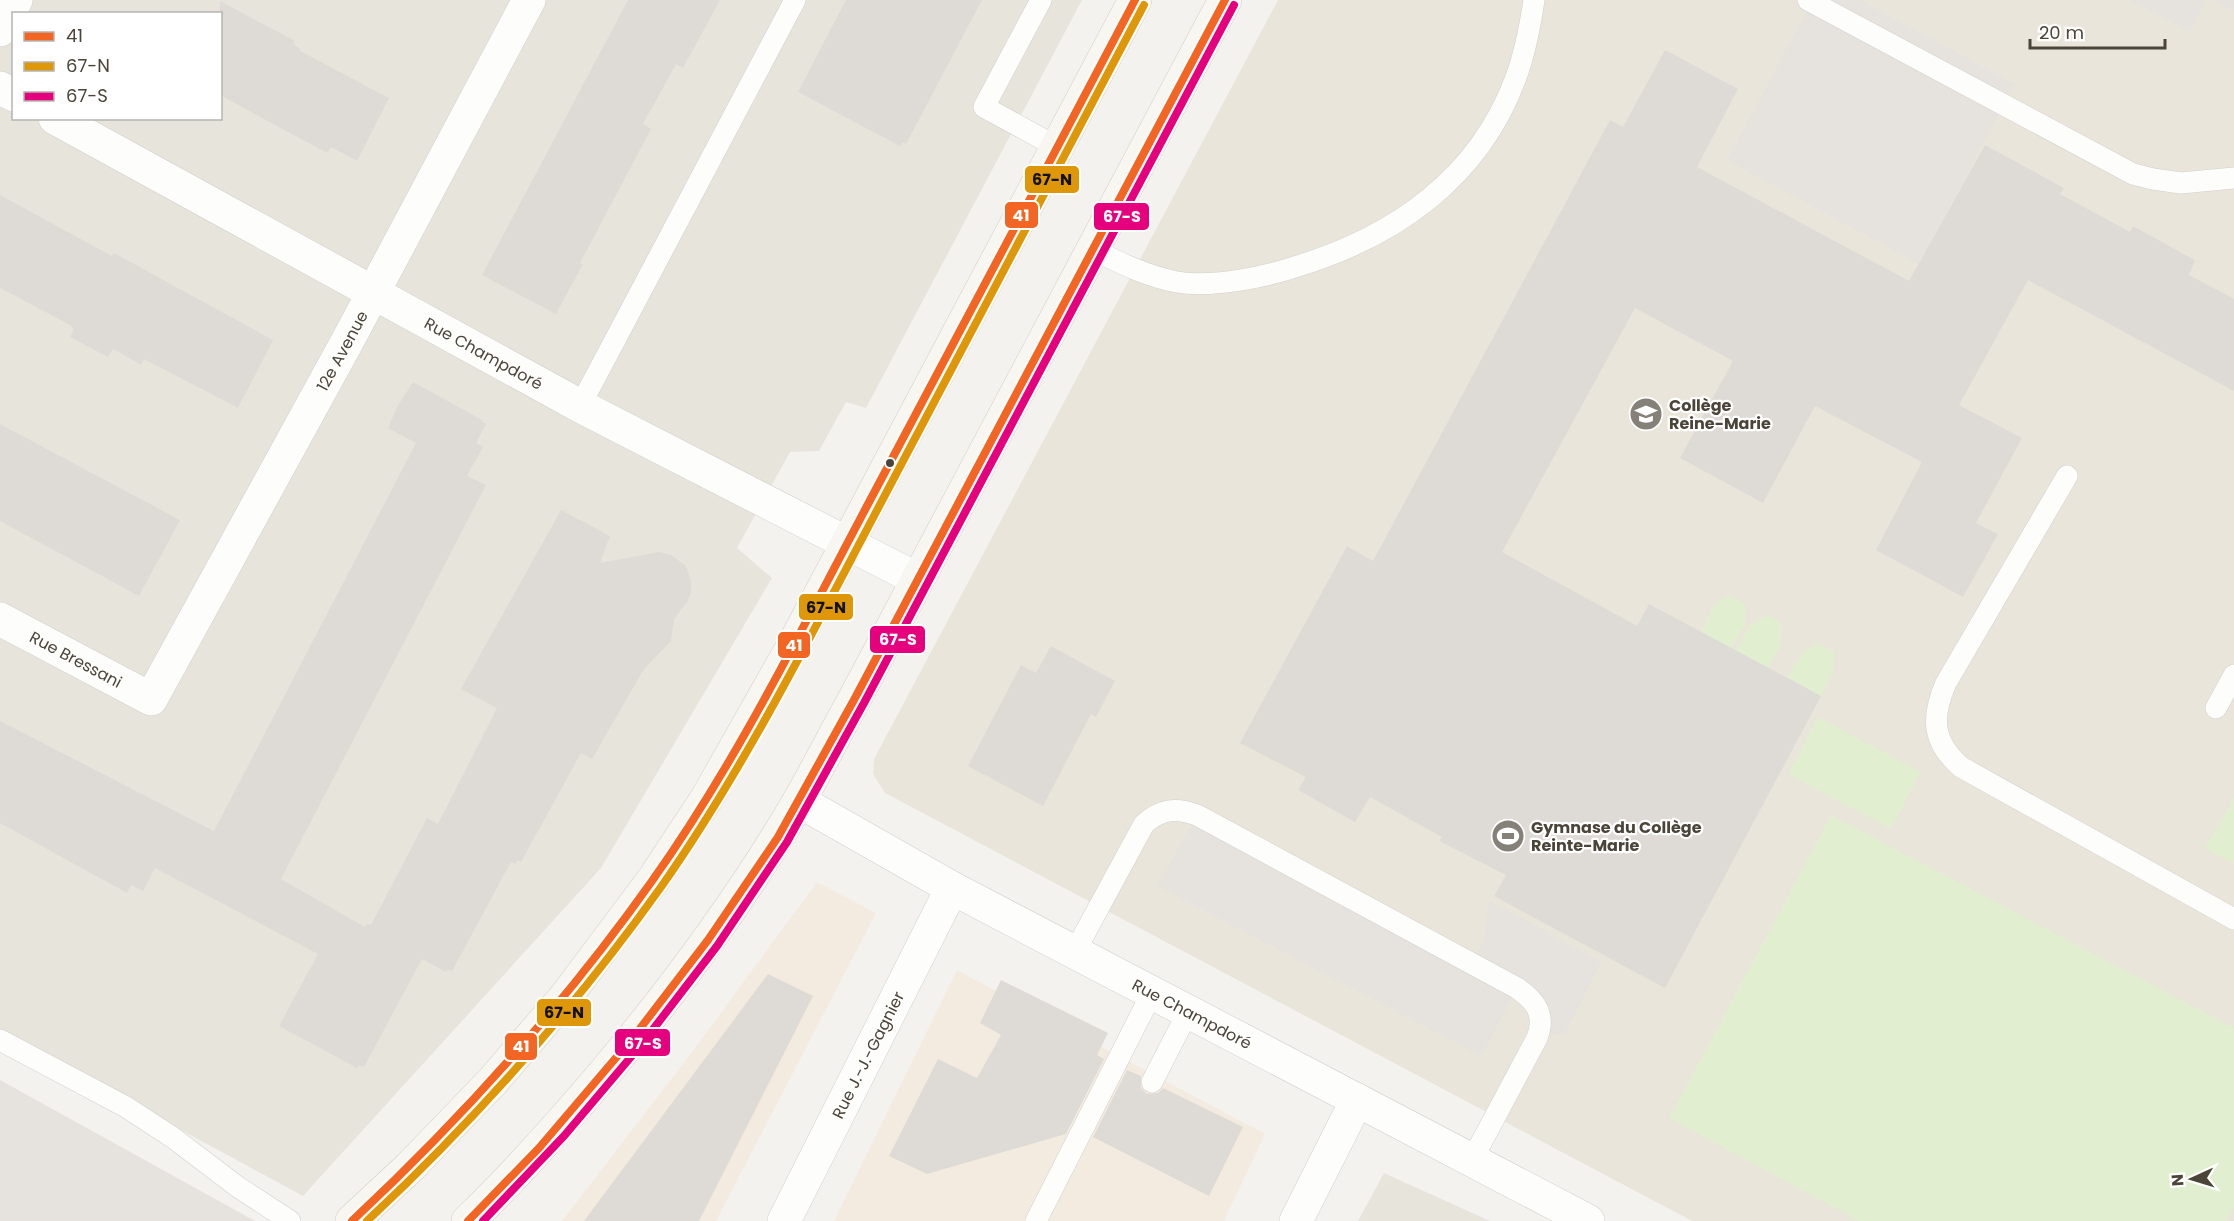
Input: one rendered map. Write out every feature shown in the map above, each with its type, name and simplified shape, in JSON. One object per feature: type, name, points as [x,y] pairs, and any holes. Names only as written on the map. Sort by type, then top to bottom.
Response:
[{"type":"main road","points":[[352,1221],[410,1167],[492,1082],[567,995],[653,880],[719,778],[848,543],[1136,0]]},
{"type":"main road","points":[[468,1221],[542,1145],[639,1032],[714,933],[799,801],[1225,0]]},
{"type":"street","points":[[0,30],[16,0]]},
{"type":"street","name":"12e Avenue","points":[[151,699],[373,294],[529,0]]},
{"type":"street","name":"Rue Champdoré","points":[[59,120],[580,406],[917,579]]},
{"type":"street","name":"Rue Bressani","points":[[0,619],[151,699]]},
{"type":"street","name":"Rue Champdoré","points":[[799,801],[952,888],[1472,1161],[1553,1213],[1588,1221]]},
{"type":"street","name":"Rue J.-J.-Gagnier","points":[[784,1221],[952,888]]},
{"type":"street","points":[[1296,1221],[1357,1100]]},
{"type":"lane","points":[[580,406],[795,0]]},
{"type":"lane","points":[[1041,0],[984,107],[1057,147]]},
{"type":"lane","points":[[1092,249],[1129,268],[1157,278],[1180,283],[1227,281],[1275,273],[1312,262],[1351,248],[1387,228],[1419,207],[1459,172],[1490,130],[1515,81],[1524,52],[1534,0]]},
{"type":"lane","points":[[1808,0],[2133,174],[2181,183],[2234,178]]},
{"type":"lane","points":[[2067,476],[1946,683],[1938,701],[1936,714],[1936,727],[1941,742],[1949,756],[1961,767],[2234,919]]},
{"type":"lane","points":[[2216,708],[2234,675]]},
{"type":"lane","points":[[1074,953],[1144,824],[1159,813],[1168,810],[1178,809],[1197,815],[1517,988],[1535,1003],[1541,1020],[1537,1038],[1472,1161]]},
{"type":"lane","points":[[1036,1221],[1152,993]]},
{"type":"lane","points":[[1152,1082],[1188,1012]]},
{"type":"lane","points":[[0,1040],[126,1107],[290,1221]]},
{"type":"shaded area","points":[[0,0],[1082,0],[866,408],[846,402],[819,451],[790,452],[737,548],[772,578],[601,868],[303,1196],[0,1032]]},
{"type":"shaded area","name":"Collège Reine-Marie","points":[[1278,0],[2234,0],[2234,1221],[1692,1221],[885,793],[873,774],[874,759]]},
{"type":"shaded area","points":[[1813,0],[1860,0],[2015,84],[1919,264],[1727,160]]},
{"type":"shaded area","points":[[2130,0],[2206,0],[2190,32]]},
{"type":"shaded area","points":[[2211,0],[2234,0],[2234,12]]},
{"type":"shaded area","points":[[1197,815],[1472,963],[1484,941],[1490,901],[1601,962],[1564,1035],[1540,1030],[1517,989],[1481,1056],[1157,886]]},
{"type":"shaded area","points":[[817,882],[876,913],[716,1221],[562,1221],[695,1048]]},
{"type":"shaded area","points":[[957,970],[1265,1134],[1224,1221],[834,1221]]},
{"type":"shaded area","points":[[0,1080],[255,1221],[0,1221]]},
{"type":"shaded area","points":[[1384,1173],[1490,1221],[1358,1221]]},
{"type":"green space","points":[[1730,595],[1745,604],[1745,625],[1731,648],[1701,632],[1714,604]]},
{"type":"green space","points":[[1767,615],[1782,623],[1781,645],[1769,668],[1735,650],[1751,624]]},
{"type":"green space","points":[[1819,643],[1834,652],[1833,673],[1821,696],[1787,677],[1802,652]]},
{"type":"green space","points":[[1818,717],[1921,772],[1891,829],[1788,774]]},
{"type":"green space","points":[[2234,797],[2234,864],[2205,848]]},
{"type":"green space","points":[[1831,815],[2234,1028],[2234,1207],[2227,1221],[1859,1221],[1669,1118]]},
{"type":"building","points":[[628,0],[720,0],[683,68],[676,64],[643,124],[651,129],[580,263],[583,264],[556,314],[482,275]]},
{"type":"building","points":[[846,0],[982,0],[906,144],[903,142],[900,146],[798,92]]},
{"type":"building","points":[[220,1],[295,41],[293,44],[301,49],[300,51],[389,98],[357,161],[331,147],[327,153],[222,96],[222,12],[220,12]]},
{"type":"building","points":[[1665,50],[1738,89],[1697,167],[1909,281],[1985,145],[2064,188],[2060,194],[2130,232],[2133,226],[2195,260],[2189,275],[2234,299],[2234,391],[2028,280],[1959,405],[2022,438],[1976,523],[1998,534],[1963,597],[1876,550],[1922,462],[1815,406],[1763,503],[1680,458],[1733,361],[1635,308],[1502,552],[1637,626],[1649,604],[1821,696],[1665,988],[1494,896],[1506,875],[1439,841],[1442,837],[1370,797],[1355,822],[1298,790],[1306,777],[1240,743],[1347,546],[1373,561],[1610,120],[1623,127]]},
{"type":"building","points":[[0,195],[112,256],[114,253],[273,340],[238,408],[144,359],[141,365],[113,349],[108,357],[70,337],[74,329],[72,326],[0,288]]},
{"type":"building","points":[[413,382],[486,424],[476,443],[483,447],[467,476],[486,485],[281,879],[365,927],[367,924],[371,925],[427,818],[438,824],[497,708],[461,689],[561,510],[610,536],[600,563],[659,552],[671,555],[686,566],[691,581],[691,593],[674,619],[671,641],[644,669],[592,759],[581,753],[521,862],[518,860],[515,864],[511,862],[452,971],[448,969],[446,972],[422,959],[364,1067],[360,1065],[357,1068],[279,1026],[318,954],[155,868],[143,891],[131,885],[127,893],[0,823],[0,721],[214,831],[416,443],[388,428],[397,407]]},
{"type":"building","points":[[0,424],[180,520],[139,596],[0,521]]},
{"type":"building","points":[[1051,646],[1115,681],[1096,717],[1091,714],[1043,806],[968,766],[1021,665],[1036,673]]},
{"type":"building","points":[[768,974],[813,996],[699,1221],[584,1221]]},
{"type":"building","points":[[1001,980],[1108,1033],[1097,1055],[1104,1059],[1066,1134],[927,1174],[889,1156],[938,1059],[977,1078],[1001,1035],[980,1023]]},
{"type":"building","points":[[1127,1070],[1141,1076],[1141,1088],[1147,1094],[1158,1093],[1163,1088],[1243,1127],[1209,1196],[1093,1137]]},
{"type":"transit line","name":"41","points":[[352,1221],[433,1141],[548,1016],[618,927],[683,836],[739,744],[792,649],[1135,0]]},
{"type":"transit line","name":"41","points":[[468,1221],[539,1148],[632,1039],[708,940],[778,837],[855,698],[1225,0]]},
{"type":"transit line","name":"67-N","points":[[367,1221],[447,1143],[522,1062],[628,932],[691,843],[800,657],[1144,5]]},
{"type":"transit line","name":"67-S","points":[[483,1221],[564,1136],[641,1045],[717,946],[787,842],[864,703],[1234,5]]},
{"type":"place","name":"Collège Reine-Marie","points":[[1646,414]]},
{"type":"place","name":"Gymnase du Collège Reinte-Marie","points":[[1508,836]]}]
